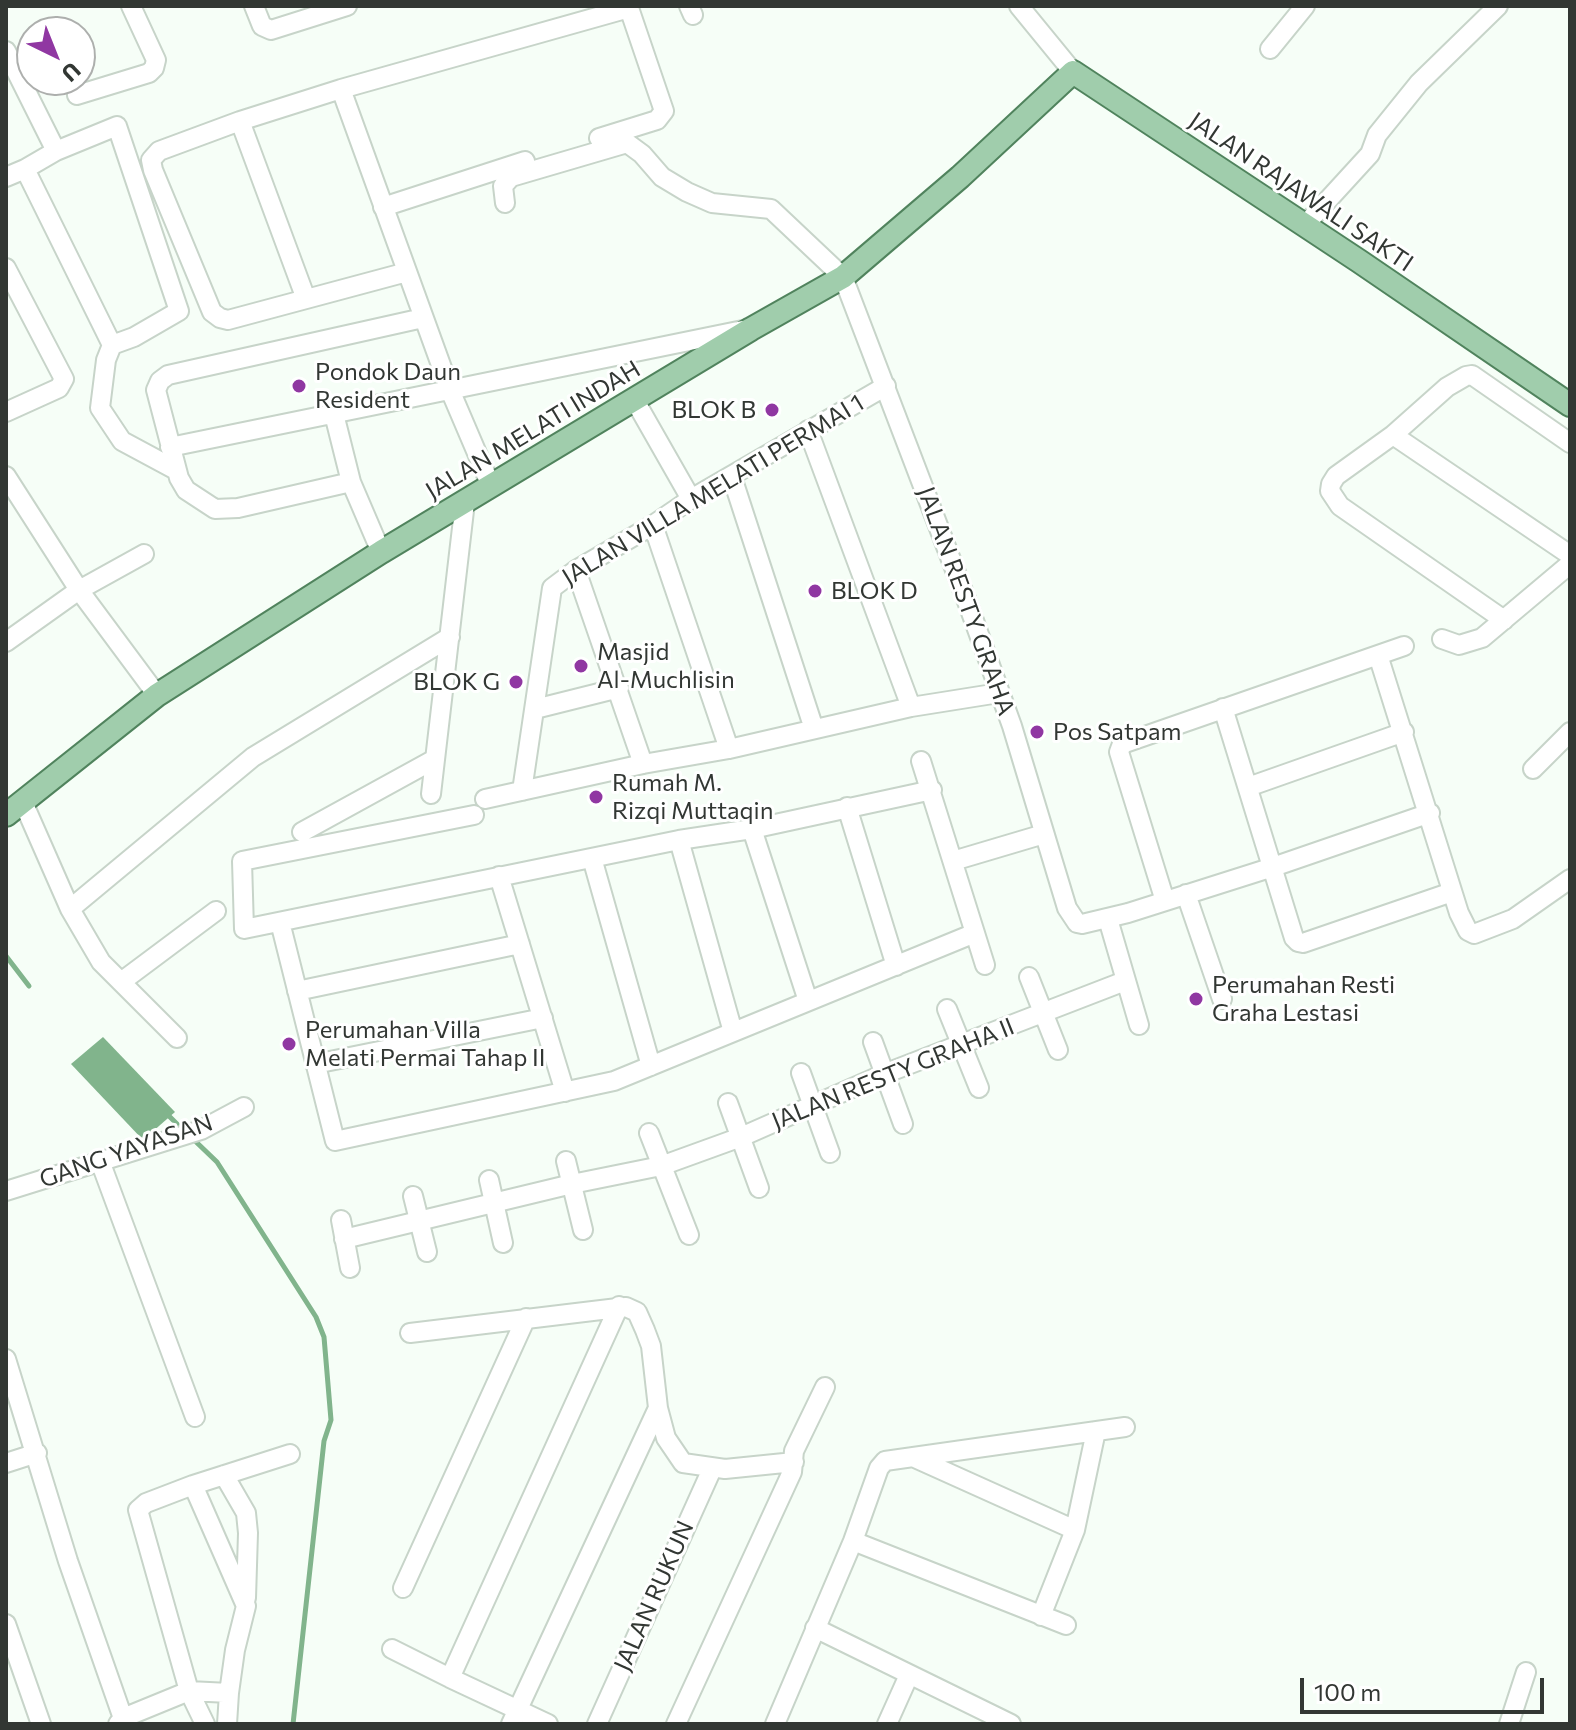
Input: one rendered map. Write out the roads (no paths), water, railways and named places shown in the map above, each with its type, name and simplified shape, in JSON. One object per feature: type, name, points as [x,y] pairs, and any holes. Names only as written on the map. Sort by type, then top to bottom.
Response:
[{"type":"main road","name":"JALAN RAJAWALI SAKTI","points":[[1073,72],[1566,403]]},
{"type":"main road","name":"JALAN MELATI INDAH","points":[[14,808],[157,695],[381,552],[843,277],[960,177],[1073,72]]},
{"type":"street","points":[[96,89],[149,73],[154,68],[156,60],[131,6]]},
{"type":"street","points":[[254,6],[262,26],[271,30],[347,6]]},
{"type":"street","name":"JALAN RAJAWALI SAKTI","points":[[1019,6],[1073,72]]},
{"type":"street","points":[[1270,49],[1305,6]]},
{"type":"street","points":[[1305,225],[1370,154],[1377,135],[1419,83],[1498,6]]},
{"type":"street","points":[[383,207],[660,118],[663,108],[629,8],[341,89],[240,121],[159,151],[151,160],[212,312],[228,320],[407,272]]},
{"type":"street","points":[[6,51],[56,151]]},
{"type":"street","points":[[341,89],[450,390],[491,486]]},
{"type":"street","points":[[240,121],[306,299]]},
{"type":"street","points":[[6,177],[56,151],[117,126],[179,311],[134,337],[112,345]]},
{"type":"street","points":[[505,203],[503,186],[511,177],[627,143],[642,154],[662,177],[687,192],[712,203],[771,209],[843,277]]},
{"type":"street","points":[[25,169],[112,345],[106,360],[100,408],[122,441],[176,470]]},
{"type":"street","points":[[6,268],[13,301],[64,379],[59,388],[6,412]]},
{"type":"street","name":"JALAN RESTY GRAHA","points":[[843,277],[1012,726],[1067,908],[1072,917],[1082,924],[1108,919]]},
{"type":"street","points":[[351,482],[238,508],[215,509],[186,490],[176,470],[156,390],[160,381],[168,375],[423,318]]},
{"type":"street","points":[[170,447],[751,329]]},
{"type":"street","points":[[1504,620],[1340,506],[1330,491],[1336,476],[1393,435],[1447,387],[1472,375],[1570,443]]},
{"type":"street","name":"JALAN VILLA MELATI PERMAI 1","points":[[522,791],[552,588],[691,499],[886,386]]},
{"type":"street","points":[[634,399],[691,499]]},
{"type":"street","points":[[1545,426],[1566,403]]},
{"type":"street","points":[[334,414],[351,482],[381,552]]},
{"type":"street","points":[[808,430],[911,707]]},
{"type":"street","points":[[1393,435],[1570,555]]},
{"type":"street","points":[[6,476],[79,590],[157,695]]},
{"type":"street","points":[[732,477],[814,729]]},
{"type":"street","points":[[431,794],[465,502]]},
{"type":"street","points":[[653,525],[729,749]]},
{"type":"street","points":[[7,641],[79,590],[144,554]]},
{"type":"street","points":[[1442,639],[1459,645],[1482,638],[1570,564]]},
{"type":"street","points":[[576,570],[643,764]]},
{"type":"street","points":[[70,909],[253,757],[450,637]]},
{"type":"street","points":[[1165,901],[1119,747],[1404,646]]},
{"type":"street","points":[[1378,655],[1466,928],[1474,934],[1513,919],[1569,882]]},
{"type":"street","points":[[535,709],[619,688]]},
{"type":"street","points":[[485,799],[643,764],[729,749],[911,707],[999,693]]},
{"type":"street","points":[[1223,708],[1294,938],[1298,942],[1303,943],[1452,892]]},
{"type":"street","points":[[1248,787],[1404,732]]},
{"type":"street","points":[[1533,769],[1570,732]]},
{"type":"street","points":[[302,832],[435,759]]},
{"type":"street","points":[[921,761],[985,965]]},
{"type":"street","points":[[474,815],[242,861],[244,929],[679,840],[752,829],[932,790]]},
{"type":"street","points":[[847,807],[896,966]]},
{"type":"street","points":[[14,808],[101,962],[177,1038]]},
{"type":"street","points":[[1139,1025],[1108,919],[1430,813]]},
{"type":"street","points":[[752,829],[808,1001]]},
{"type":"street","points":[[953,861],[1044,834]]},
{"type":"street","points":[[679,840],[733,1032]]},
{"type":"street","points":[[592,858],[651,1066]]},
{"type":"street","points":[[499,876],[565,1092]]},
{"type":"street","points":[[1186,894],[1222,999]]},
{"type":"street","points":[[121,982],[216,911]]},
{"type":"street","points":[[280,922],[334,1141],[614,1081],[975,933]]},
{"type":"street","points":[[297,991],[520,944]]},
{"type":"street","points":[[1029,977],[1058,1050]]},
{"type":"street","name":"JALAN RESTY GRAHA II","points":[[350,1268],[342,1229],[420,1221],[661,1166],[741,1137],[884,1074],[1125,981]]},
{"type":"street","points":[[947,1009],[979,1088]]},
{"type":"street","points":[[315,1064],[543,1018]]},
{"type":"street","points":[[873,1042],[903,1124]]},
{"type":"street","points":[[801,1073],[830,1153]]},
{"type":"street","points":[[728,1103],[759,1188]]},
{"type":"street","name":"GANG YAYASAN","points":[[6,1191],[201,1130],[244,1107]]},
{"type":"street","points":[[649,1133],[689,1235]]},
{"type":"street","points":[[100,1161],[195,1417]]},
{"type":"street","points":[[566,1161],[583,1230]]},
{"type":"street","points":[[489,1180],[503,1243]]},
{"type":"street","points":[[413,1196],[427,1252]]},
{"type":"street","points":[[450,1678],[619,1306]]},
{"type":"street","points":[[410,1333],[619,1306],[637,1312],[651,1346],[658,1408],[666,1438],[676,1454],[688,1465],[712,1469],[794,1462]]},
{"type":"street","points":[[403,1588],[526,1318]]},
{"type":"street","points":[[6,1359],[68,1561],[122,1722],[189,1691],[229,1693]]},
{"type":"street","points":[[676,1724],[792,1472],[794,1451],[825,1387]]},
{"type":"street","points":[[514,1717],[658,1408]]},
{"type":"street","points":[[775,1724],[853,1541],[879,1468],[887,1460],[1125,1427]]},
{"type":"street","points":[[1041,1616],[1075,1530],[1096,1431]]},
{"type":"street","points":[[6,1463],[37,1453]]},
{"type":"street","points":[[205,1724],[189,1691],[137,1514],[139,1507],[193,1485],[290,1454]]},
{"type":"street","points":[[915,1458],[1075,1530]]},
{"type":"street","name":"JALAN RUKUN","points":[[597,1724],[712,1469]]},
{"type":"street","points":[[224,1475],[246,1513],[248,1533],[246,1606],[235,1650],[227,1724]]},
{"type":"street","points":[[193,1485],[246,1606]]},
{"type":"street","points":[[853,1541],[1066,1625]]},
{"type":"street","points":[[6,1624],[41,1724]]},
{"type":"street","points":[[815,1628],[991,1719],[1011,1724]]},
{"type":"street","points":[[392,1649],[450,1678],[514,1717],[548,1724]]},
{"type":"street","points":[[1509,1724],[1526,1672]]},
{"type":"street","points":[[887,1724],[909,1675]]},
{"type":"waterway","points":[[6,956],[29,986]]},
{"type":"waterway","points":[[166,1113],[184,1131]]},
{"type":"waterway","points":[[192,1138],[217,1162],[316,1317],[324,1337],[331,1420],[324,1441],[293,1724]]},
{"type":"place","name":"Pondok Daun Resident","points":[[299,386]]},
{"type":"place","name":"BLOK B","points":[[772,410]]},
{"type":"place","name":"BLOK D","points":[[815,591]]},
{"type":"place","name":"Masjid Al-Muchlisin","points":[[581,666]]},
{"type":"place","name":"BLOK G","points":[[516,682]]},
{"type":"place","name":"Pos Satpam","points":[[1037,732]]},
{"type":"place","name":"Rumah M. Rizqi Muttaqin","points":[[596,797]]},
{"type":"place","name":"Perumahan Resti Graha Lestasi","points":[[1196,999]]},
{"type":"place","name":"Perumahan Villa Melati Permai Tahap II","points":[[289,1044]]}]
